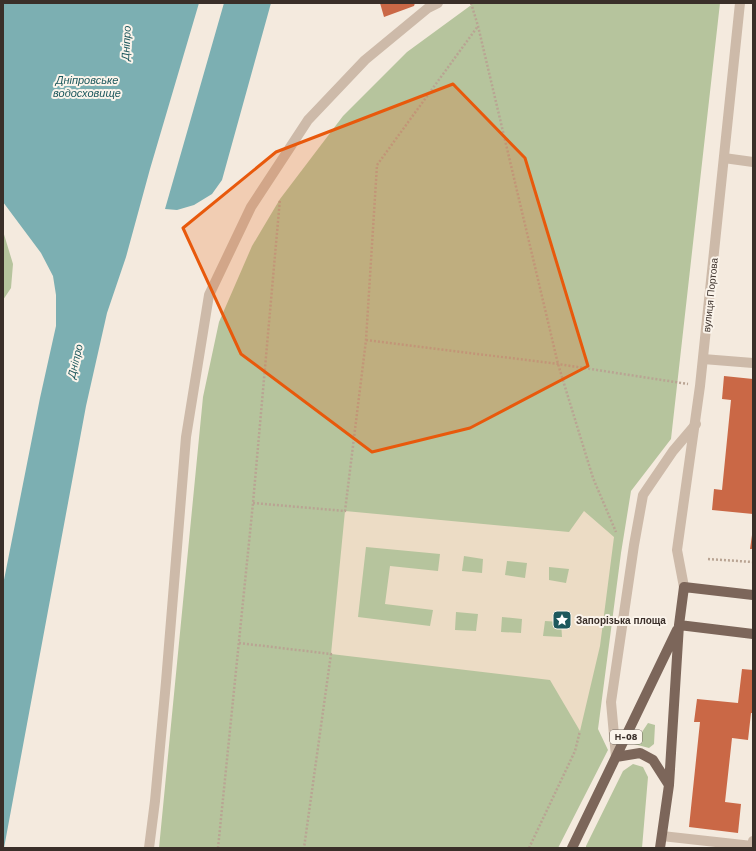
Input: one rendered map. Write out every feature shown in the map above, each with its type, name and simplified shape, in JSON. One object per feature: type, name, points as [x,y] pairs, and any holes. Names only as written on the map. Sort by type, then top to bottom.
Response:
[{"type":"main road","points":[[684,586],[753,595]]},
{"type":"main road","name":"Н-08","points":[[660,848],[669,785],[679,625],[684,586]]},
{"type":"main road","points":[[679,625],[753,634]]},
{"type":"main road","name":"Н-08","points":[[572,848],[679,625]]},
{"type":"main road","points":[[616,757],[640,753],[653,760],[669,785]]},
{"type":"street","points":[[150,848],[167,674],[186,437],[209,295],[251,207],[308,120],[365,60],[428,8],[438,3]]},
{"type":"street","name":"вулиця Портова","points":[[684,586],[677,550],[696,424],[740,3]]},
{"type":"street","points":[[724,158],[753,162]]},
{"type":"street","points":[[703,359],[753,363]]},
{"type":"street","points":[[616,757],[611,702],[642,495],[673,451],[696,424]]},
{"type":"street","points":[[662,836],[752,846],[753,841]]},
{"type":"path","points":[[471,3],[478,26],[558,364],[593,478],[616,532]]},
{"type":"path","points":[[253,503],[345,511],[366,340],[377,165],[478,26]]},
{"type":"path","points":[[218,848],[253,503],[280,199]]},
{"type":"path","points":[[366,340],[558,364],[700,386]]},
{"type":"path","points":[[708,560],[753,562]]},
{"type":"path","points":[[239,643],[332,654],[304,848]]},
{"type":"path","points":[[529,848],[575,751],[580,731]]},
{"type":"highlighted area","points":[[453,84],[525,158],[588,366],[470,428],[372,452],[241,354],[183,228],[276,152]]},
{"type":"green space","points":[[474,3],[720,3],[671,439],[631,491],[621,553],[598,729],[608,750],[558,848],[159,848],[203,397],[219,322],[252,246],[280,199],[343,116],[407,52]]},
{"type":"green space","points":[[3,231],[13,264],[11,288],[3,300]]},
{"type":"green space","points":[[648,723],[655,725],[654,744],[649,748],[634,744]]},
{"type":"green space","points":[[633,764],[643,767],[648,777],[642,848],[586,848],[623,771]]},
{"type":"shaded area","name":"Запорізька площа","points":[[345,511],[569,532],[584,511],[614,537],[600,646],[580,731],[550,680],[331,654]],"holes":[[[366,547],[440,554],[438,571],[390,566],[385,604],[433,610],[430,626],[358,617]],[[464,556],[483,559],[482,573],[462,571]],[[507,561],[527,563],[525,578],[505,575]],[[549,567],[569,569],[566,583],[549,580]],[[456,612],[478,614],[476,631],[455,630]],[[502,617],[522,619],[521,633],[501,632]],[[545,621],[561,622],[562,637],[543,636]]]},
{"type":"water","name":"Дніпровське водосховище","points":[[3,3],[199,3],[150,169],[126,257],[107,313],[86,406],[4,848],[3,585],[40,398],[56,326],[56,295],[53,276],[41,253],[3,202]]},
{"type":"water","points":[[224,3],[271,3],[222,180],[212,194],[194,205],[177,210],[165,209]]},
{"type":"building","points":[[380,3],[415,3],[414,6],[384,17]]},
{"type":"building","points":[[724,376],[753,379],[753,514],[712,510],[714,489],[722,490],[731,400],[722,399]]},
{"type":"building","points":[[752,535],[753,549],[750,549]]},
{"type":"building","points":[[742,669],[753,670],[753,713],[751,713],[748,740],[732,738],[725,802],[741,804],[738,833],[689,827],[700,722],[694,722],[697,699],[738,703]]},
{"type":"place","name":"Запорізька площа","points":[[562,620]]},
{"type":"water label","name":"Дніпро","points":[[126,43]]},
{"type":"water label","name":"Дніпро","points":[[75,361]]}]
